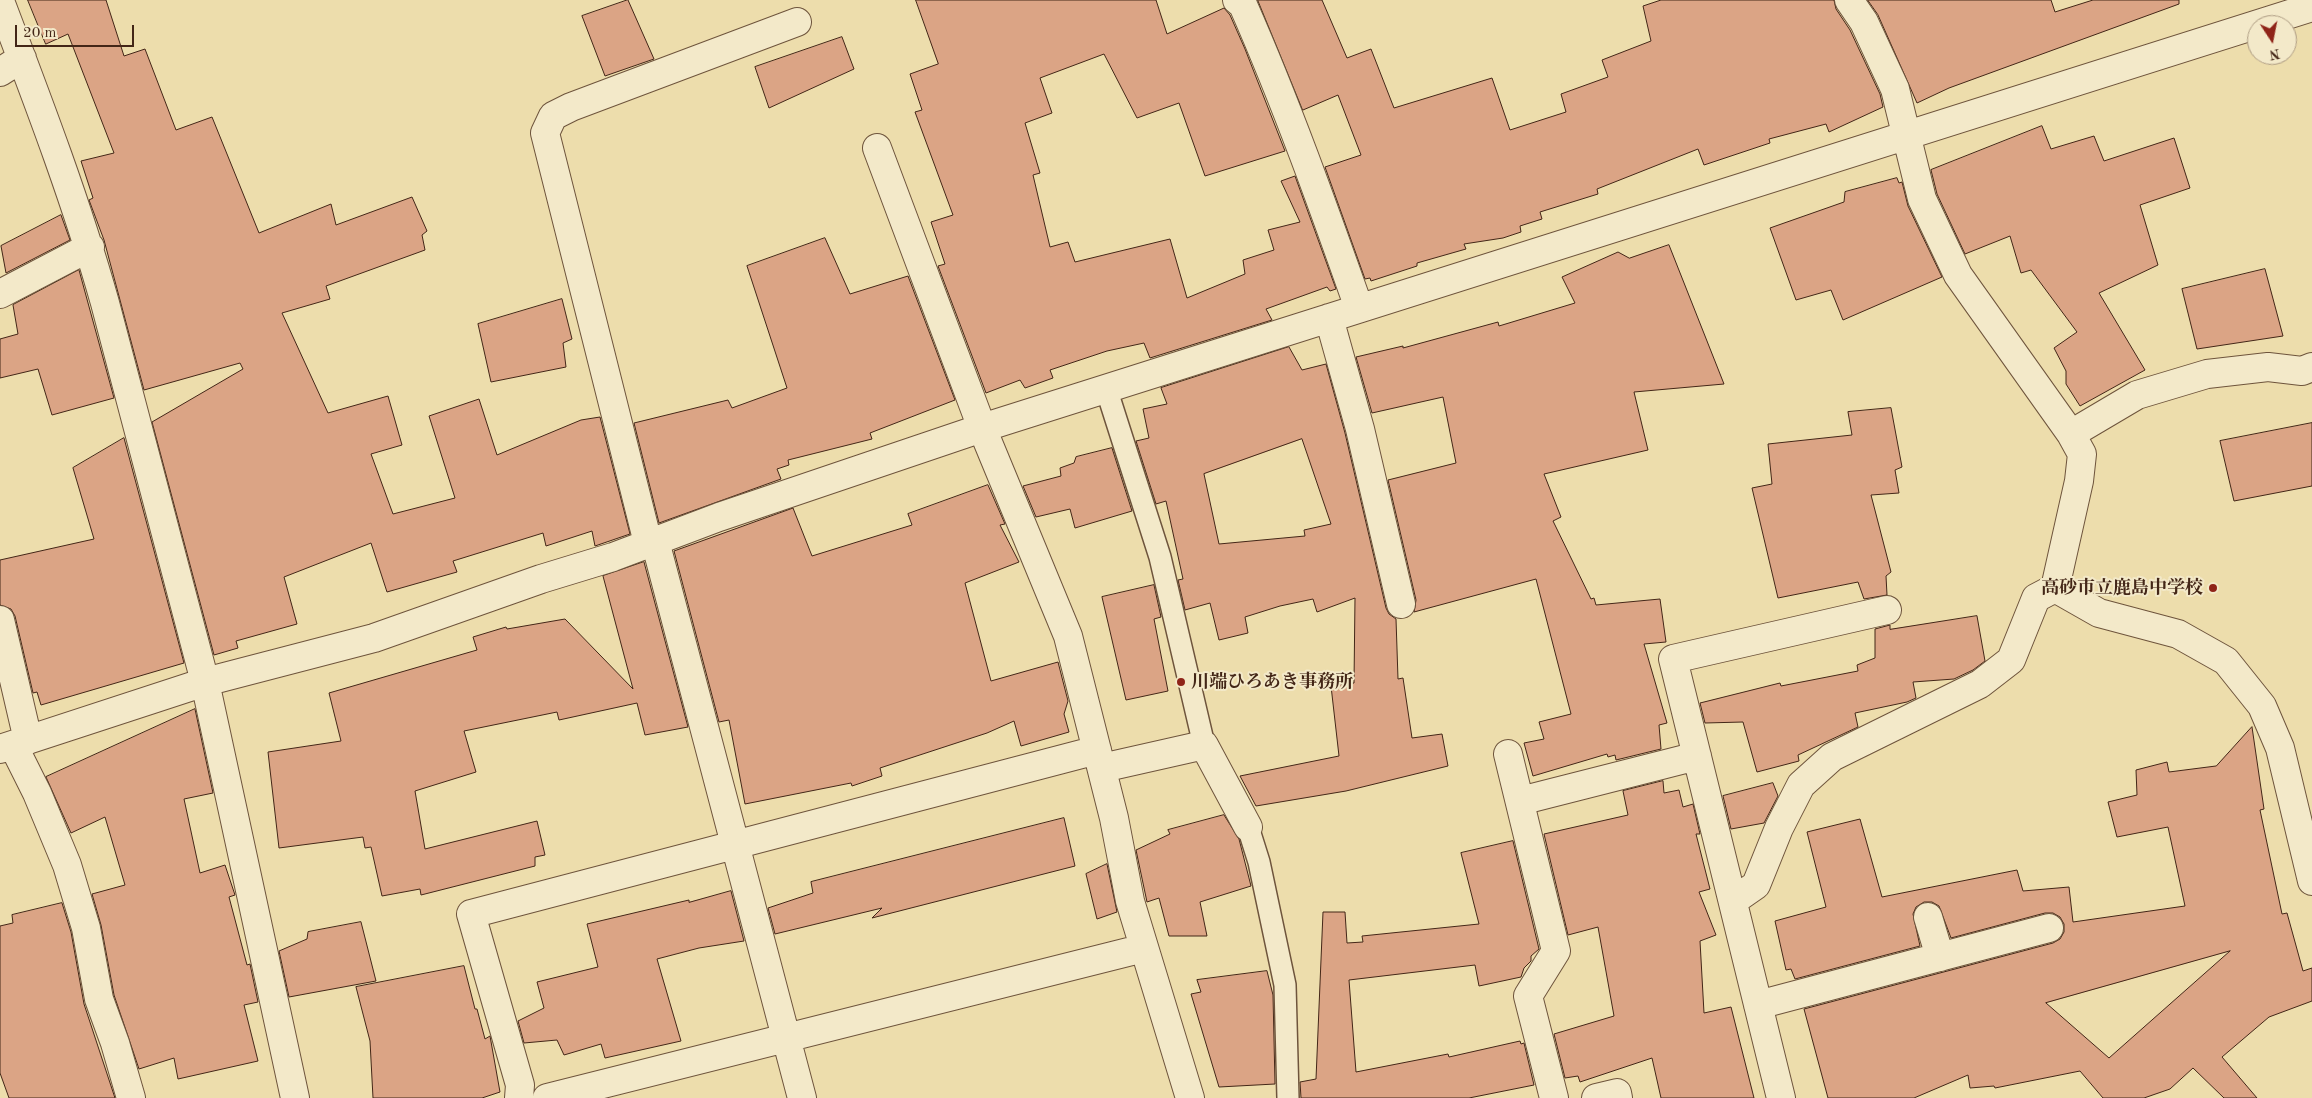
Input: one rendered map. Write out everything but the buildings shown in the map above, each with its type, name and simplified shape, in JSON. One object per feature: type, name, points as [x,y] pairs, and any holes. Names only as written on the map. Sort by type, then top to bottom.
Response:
[{"type":"street","points":[[1237,0],[1244,5],[1304,151],[1360,308]]},
{"type":"street","points":[[1849,0],[1864,22],[1895,89],[1922,199],[1958,275],[2070,434],[2082,454],[2055,588]]},
{"type":"street","points":[[0,1],[11,65],[59,156],[90,246],[205,682],[295,1098]]},
{"type":"street","points":[[14,745],[205,682],[374,638],[982,428],[2312,7]]},
{"type":"street","points":[[797,22],[571,107],[554,116],[545,133],[652,542],[736,845],[802,1098]]},
{"type":"street","points":[[877,148],[982,428],[1068,636],[1114,818],[1130,901],[1190,1098]]},
{"type":"street","points":[[0,294],[90,246]]},
{"type":"street","points":[[1329,318],[1360,428],[1401,604]]},
{"type":"street","points":[[2070,434],[2137,395],[2207,374],[2268,367],[2302,371],[2312,367]]},
{"type":"street","points":[[2055,588],[2099,613],[2178,634],[2226,661],[2262,706],[2280,748],[2312,881]]},
{"type":"street","points":[[1733,901],[1756,885],[1779,828],[1801,785],[1832,757],[1980,684],[2011,660],[2036,598],[2055,588]]},
{"type":"street","points":[[1781,1098],[1673,659],[1887,610]]},
{"type":"street","points":[[0,620],[14,745],[37,793],[67,865],[86,928],[99,999],[116,1043],[131,1098]]},
{"type":"street","points":[[519,1098],[520,1085],[472,914],[736,845],[1099,758],[1204,745],[1248,827]]},
{"type":"street","points":[[1508,754],[1556,950],[1528,996],[1554,1098]]},
{"type":"street","points":[[1520,801],[1697,756]]},
{"type":"street","points":[[1928,917],[1940,957]]},
{"type":"street","points":[[1758,1005],[2049,928]]},
{"type":"street","points":[[547,1098],[1144,948]]},
{"type":"street","points":[[1596,1098],[1617,1093],[1618,1098]]},
{"type":"lane","points":[[1106,388],[1160,557],[1204,745]]},
{"type":"lane","points":[[1248,827],[1260,862],[1285,985],[1288,1098]]},
{"type":"place","name":"高砂市立鹿島中学校","points":[[2213,588]]},
{"type":"place","name":"川端ひろあき事務所","points":[[1181,682]]}]
